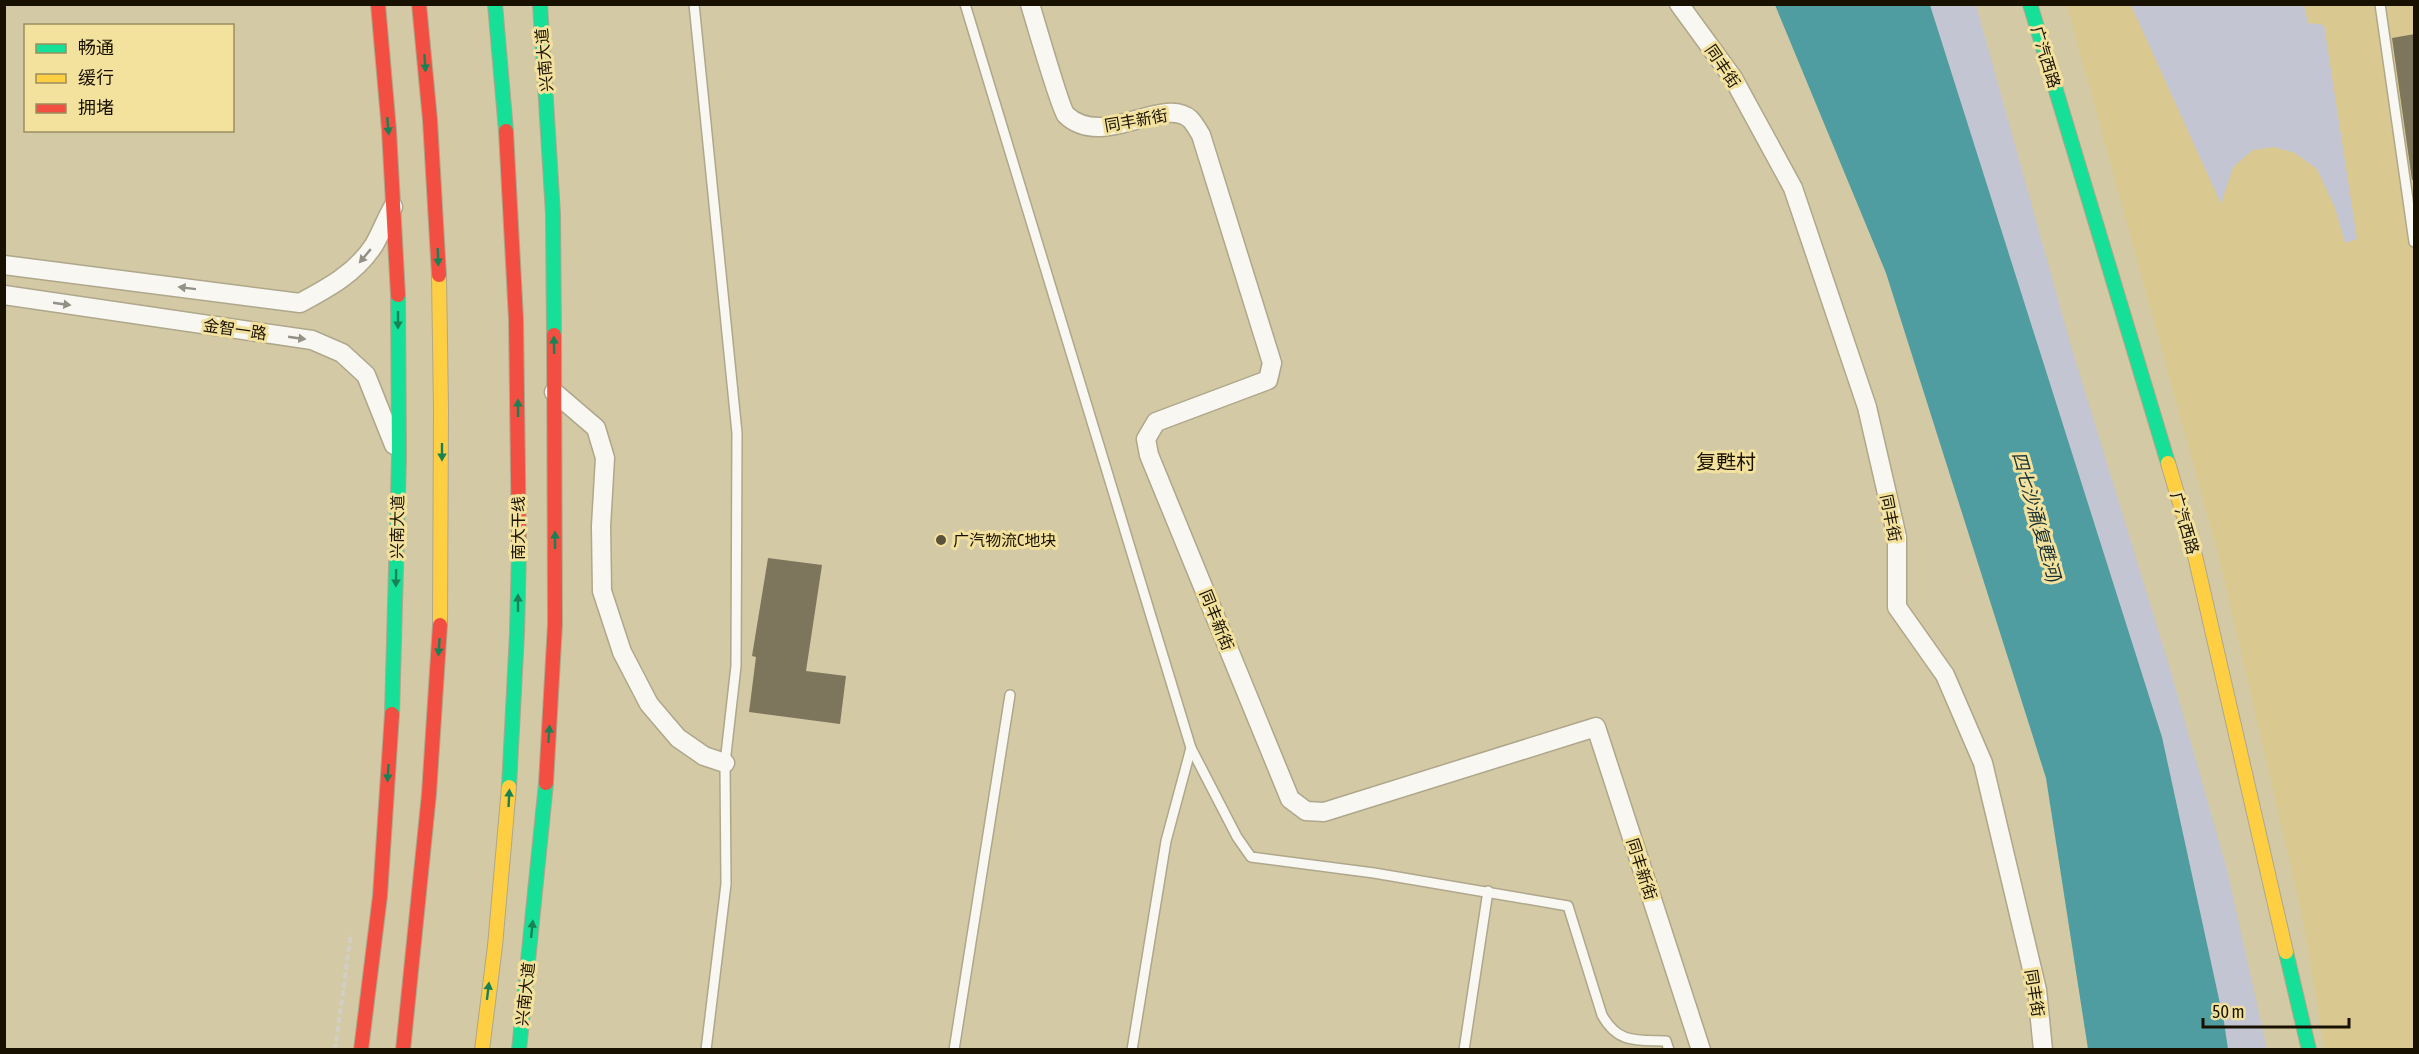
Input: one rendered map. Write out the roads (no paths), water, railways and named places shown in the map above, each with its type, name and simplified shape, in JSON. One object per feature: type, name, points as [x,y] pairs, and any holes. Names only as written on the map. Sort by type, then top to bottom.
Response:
[{"type":"main road","name":"兴南大道","points":[[361,1050],[380,896],[394,687],[399,458],[398,274],[378,4]]},
{"type":"main road","points":[[403,1050],[425,840],[440,641],[442,373],[436,218],[419,4]]},
{"type":"main road","name":"南大干线","points":[[482,1050],[507,826],[518,653],[518,359],[512,213],[495,4]]},
{"type":"main road","name":"兴南大道","points":[[519,1050],[543,825],[555,624],[553,214],[540,4]]},
{"type":"main road","name":"广汽西路","points":[[2030,4],[2193,547],[2309,1050]]},
{"type":"street","name":"同丰新街","points":[[1030,4],[1065,113],[1081,124],[1102,128],[1171,112],[1190,118],[1201,135],[1272,363],[1268,380],[1156,423],[1146,439],[1149,455],[1290,799],[1306,811],[1324,812],[1596,727],[1701,1050]]},
{"type":"street","name":"同丰街","points":[[1679,4],[1733,78],[1793,188],[1867,407],[1897,537],[1897,607],[1945,675],[1983,763],[2037,990],[2043,1050]]},
{"type":"street","name":"金智一路","points":[[4,265],[300,303],[333,286],[353,270],[373,246],[393,205]]},
{"type":"street","name":"金智一路","points":[[4,295],[312,340],[342,354],[366,375],[399,458]]},
{"type":"street","points":[[554,392],[597,428],[605,458],[601,526],[602,591],[622,652],[649,704],[678,738],[704,756],[725,763]]},
{"type":"lane","points":[[694,4],[737,433],[736,666],[725,763],[726,884],[706,1050]]},
{"type":"lane","points":[[965,4],[1191,748],[1251,857],[1374,873],[1568,906],[1602,1015],[1609,1028],[1619,1036],[1632,1039],[1666,1041],[1669,1050]]},
{"type":"lane","points":[[2380,4],[2415,242]]},
{"type":"lane","points":[[954,1050],[1010,695]]},
{"type":"lane","points":[[1132,1050],[1166,841],[1191,748]]},
{"type":"lane","points":[[1464,1050],[1488,891]]},
{"type":"water","name":"四七沙涌(复甦河)","points":[[1775,5],[1930,5],[2162,737],[2228,1049],[2088,1049],[2046,778],[1886,273]]},
{"type":"place","name":"广汽物流C地块","points":[[941,540]]},
{"type":"district","name":"复甦村","points":[[1726,461]]}]
